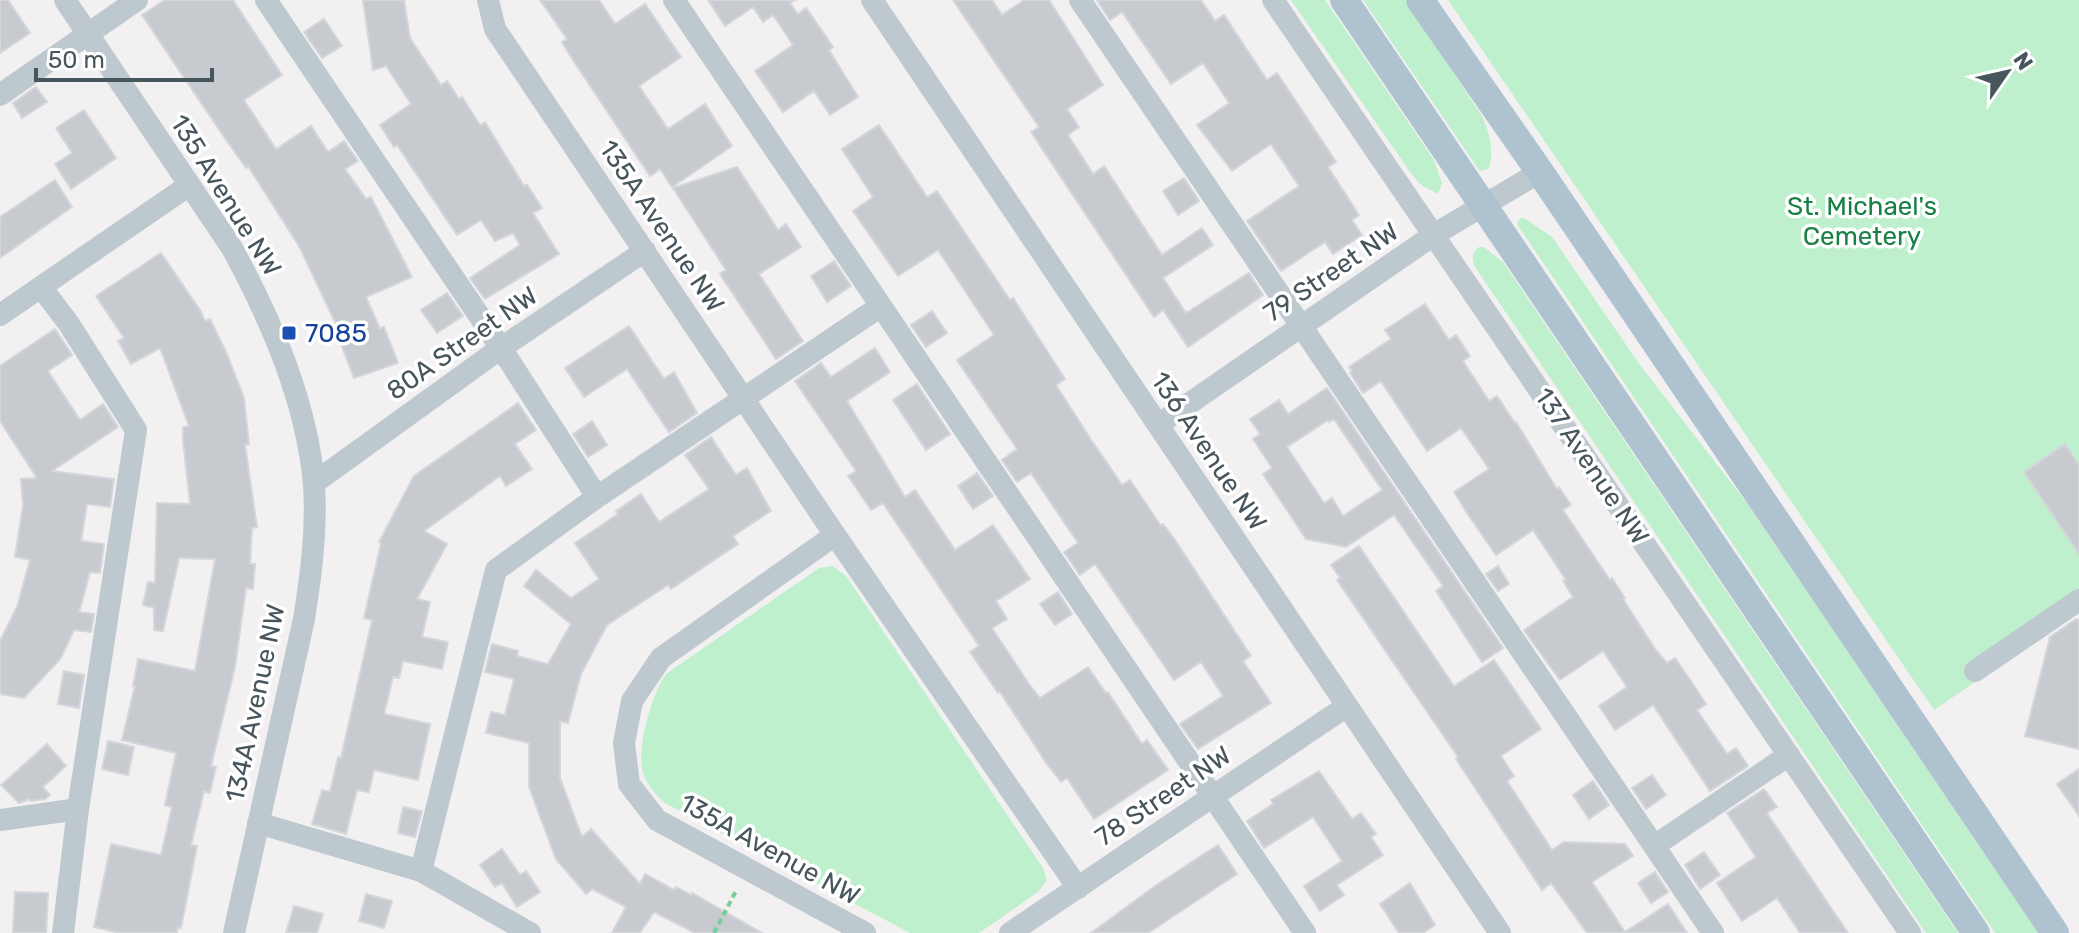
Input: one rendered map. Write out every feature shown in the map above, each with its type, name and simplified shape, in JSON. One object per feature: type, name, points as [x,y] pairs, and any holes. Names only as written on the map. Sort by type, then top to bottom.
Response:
[{"type":"main road","points":[[1344,0],[1976,933]]},
{"type":"main road","points":[[1420,0],[1540,172],[2055,933]]},
{"type":"street","name":"135 Avenue NW","points":[[65,0],[232,248],[273,332],[300,417],[314,483]]},
{"type":"street","points":[[0,95],[137,0]]},
{"type":"street","points":[[266,0],[501,348],[597,497]]},
{"type":"street","name":"135A Avenue NW","points":[[488,0],[495,29],[835,535],[1078,888]]},
{"type":"street","points":[[674,0],[1304,932]]},
{"type":"street","name":"136 Avenue NW","points":[[872,0],[1500,933]]},
{"type":"street","points":[[1080,0],[1713,933]]},
{"type":"street","name":"137 Avenue NW","points":[[1273,0],[1910,933]]},
{"type":"street","name":"79 Street NW","points":[[1158,425],[1435,234],[1540,172]]},
{"type":"street","points":[[0,315],[188,186]]},
{"type":"street","name":"80A Street NW","points":[[314,483],[501,348],[645,251]]},
{"type":"street","points":[[41,287],[69,324],[136,430],[78,809],[63,933]]},
{"type":"street","points":[[421,871],[496,570],[597,497],[881,306]]},
{"type":"street","name":"134A Avenue NW","points":[[234,933],[304,619],[313,546],[314,483]]},
{"type":"street","name":"135A Avenue NW","points":[[835,535],[661,658],[632,701],[624,743],[629,784],[657,820],[865,933]]},
{"type":"street","points":[[1975,671],[2079,600]]},
{"type":"street","name":"78 Street NW","points":[[1010,933],[1347,706]]},
{"type":"street","points":[[1654,846],[1789,755]]},
{"type":"street","points":[[0,820],[78,809]]},
{"type":"street","points":[[258,823],[421,871],[530,933]]},
{"type":"path","points":[[714,933],[748,870]]},
{"type":"green space","points":[[1291,0],[1325,0],[1434,160],[1442,183],[1438,194],[1421,185],[1410,172]]},
{"type":"green space","points":[[1363,0],[1405,0],[1482,116],[1490,142],[1489,169],[1480,171],[1477,167]]},
{"type":"green space","name":"St. Michael's Cemetery","points":[[1448,0],[2079,0],[2079,611],[1934,710]]},
{"type":"green space","points":[[1520,218],[1552,237],[1640,365],[1746,502],[2038,933],[1995,933],[1517,224]]},
{"type":"green space","points":[[1479,247],[1484,247],[1503,262],[1958,933],[1926,933],[1475,267],[1473,256]]},
{"type":"green space","points":[[833,566],[846,576],[1043,868],[1047,880],[1038,892],[979,933],[910,933],[665,803],[652,789],[643,772],[641,762],[647,722],[666,674],[819,568]]},
{"type":"building","points":[[0,0],[8,0],[30,33],[0,53]]},
{"type":"building","points":[[165,0],[233,0],[282,75],[244,100],[276,149],[311,126],[328,152],[344,141],[358,161],[345,169],[366,199],[371,197],[412,277],[366,297],[380,329],[384,327],[398,363],[354,378],[341,344],[345,343],[299,246],[248,166],[246,168],[142,15]]},
{"type":"building","points":[[363,0],[404,0],[410,38],[441,85],[447,81],[459,99],[462,97],[480,125],[485,122],[524,186],[527,185],[542,208],[533,213],[559,254],[485,299],[470,278],[520,245],[513,233],[495,241],[481,220],[457,235],[397,145],[394,147],[380,125],[411,104],[386,66],[373,70]]},
{"type":"building","points":[[540,0],[599,0],[615,24],[645,4],[681,57],[639,86],[668,129],[705,104],[732,146],[672,187],[660,169],[650,176],[571,57],[562,42],[567,39]]},
{"type":"building","points":[[708,0],[795,0],[790,3],[798,14],[806,8],[833,47],[829,50],[858,97],[830,115],[814,91],[783,112],[755,71],[793,45],[773,15],[763,22],[753,7],[725,26]]},
{"type":"building","points":[[953,0],[992,0],[1002,15],[1024,0],[1049,0],[1103,85],[1067,109],[1079,127],[1068,135],[1093,174],[1104,166],[1162,255],[1202,228],[1213,245],[1163,278],[1186,313],[1249,273],[1263,295],[1188,347],[1163,310],[1154,317],[1031,132],[1039,127]]},
{"type":"building","points":[[1097,0],[1201,0],[1215,21],[1224,15],[1267,80],[1277,73],[1336,162],[1328,167],[1359,215],[1352,220],[1362,235],[1333,254],[1325,242],[1281,271],[1247,221],[1299,186],[1271,144],[1232,171],[1197,125],[1229,103],[1203,63],[1171,84],[1122,12],[1110,20]]},
{"type":"building","points":[[324,19],[342,46],[322,58],[304,32]]},
{"type":"building","points":[[36,87],[47,102],[22,118],[13,103]]},
{"type":"building","points":[[84,110],[116,158],[71,189],[55,164],[72,153],[56,128]]},
{"type":"building","points":[[879,125],[927,197],[937,191],[1010,300],[1013,298],[1065,379],[1056,385],[1090,438],[1122,485],[1130,480],[1161,526],[1163,524],[1175,540],[1251,656],[1243,661],[1271,703],[1198,749],[1180,724],[1223,696],[1201,662],[1174,680],[1095,564],[1080,575],[1064,552],[1078,543],[1031,473],[1017,482],[1002,460],[1017,449],[957,360],[994,335],[938,250],[898,276],[853,211],[873,197],[842,149]]},
{"type":"building","points":[[737,167],[778,230],[786,224],[801,247],[759,274],[803,341],[776,359],[720,274],[726,270],[673,188]]},
{"type":"building","points":[[1184,178],[1199,201],[1178,215],[1163,191]]},
{"type":"building","points":[[55,180],[72,207],[0,258],[0,217]]},
{"type":"building","points":[[161,253],[205,321],[210,319],[244,398],[249,444],[245,445],[257,527],[252,528],[250,564],[255,564],[253,589],[246,588],[235,667],[211,766],[216,767],[210,793],[204,791],[191,845],[197,846],[181,928],[178,927],[177,933],[119,933],[94,927],[111,844],[161,855],[172,807],[165,805],[176,753],[122,740],[138,659],[195,671],[215,559],[179,558],[163,631],[154,630],[154,608],[143,605],[148,582],[155,583],[157,503],[190,504],[183,441],[183,427],[189,426],[160,348],[131,364],[118,341],[124,338],[96,296]]},
{"type":"building","points":[[834,261],[851,286],[827,302],[811,276]]},
{"type":"building","points":[[447,293],[463,316],[437,333],[421,310]]},
{"type":"building","points":[[1425,304],[1449,340],[1456,335],[1470,356],[1463,361],[1489,401],[1497,396],[1516,422],[1557,489],[1559,487],[1571,505],[1563,510],[1610,580],[1612,578],[1655,649],[1667,663],[1675,658],[1693,684],[1706,704],[1697,710],[1727,754],[1736,748],[1748,766],[1710,791],[1653,705],[1615,730],[1599,706],[1627,687],[1603,651],[1560,680],[1524,630],[1573,597],[1563,581],[1566,580],[1533,530],[1496,555],[1467,513],[1454,492],[1489,469],[1461,428],[1427,451],[1381,381],[1363,393],[1350,373],[1349,367],[1391,339],[1385,330]]},
{"type":"building","points":[[932,311],[947,333],[926,347],[911,325]]},
{"type":"building","points":[[629,326],[664,379],[674,372],[697,413],[669,432],[627,369],[584,397],[565,368]]},
{"type":"building","points":[[55,329],[72,355],[48,371],[80,420],[103,404],[118,427],[52,471],[114,479],[110,507],[87,504],[81,541],[104,544],[100,573],[90,572],[79,612],[94,614],[91,632],[74,630],[61,658],[24,698],[0,694],[0,641],[17,607],[30,560],[15,557],[23,505],[21,479],[37,478],[0,421],[0,366]]},
{"type":"building","points":[[875,348],[890,372],[847,401],[905,497],[915,490],[955,550],[993,525],[1030,579],[996,601],[1007,619],[992,628],[1029,684],[1040,698],[1088,667],[1142,744],[1147,740],[1168,770],[1094,819],[1067,778],[1061,782],[1047,764],[970,652],[979,646],[883,503],[871,510],[848,476],[856,471],[795,381],[821,363],[831,377]]},
{"type":"building","points":[[917,384],[950,434],[926,450],[893,400]]},
{"type":"building","points":[[1327,388],[1503,648],[1482,662],[1436,591],[1443,586],[1394,515],[1346,547],[1306,539],[1263,474],[1272,468],[1253,439],[1260,434],[1250,419],[1279,400],[1288,414]],"holes":[[[1334,419],[1382,490],[1343,516],[1332,498],[1324,503],[1287,447]]]},
{"type":"building","points":[[518,403],[536,430],[515,444],[532,469],[506,486],[500,476],[424,531],[447,544],[417,599],[430,602],[422,637],[448,642],[442,669],[403,661],[399,678],[393,677],[384,714],[430,724],[418,780],[374,770],[369,792],[357,790],[346,834],[312,824],[322,790],[330,792],[338,757],[341,758],[372,620],[364,618],[379,542],[414,476]]},
{"type":"building","points":[[592,421],[607,445],[588,457],[573,434]]},
{"type":"building","points":[[711,437],[736,475],[747,468],[771,511],[733,536],[738,544],[671,589],[668,585],[607,625],[581,674],[568,723],[560,721],[560,778],[582,837],[591,829],[640,884],[645,874],[674,890],[676,887],[692,893],[762,933],[695,933],[654,912],[640,933],[612,933],[626,907],[592,889],[586,894],[556,859],[529,787],[529,743],[486,733],[491,712],[505,715],[514,679],[485,672],[492,644],[518,651],[517,656],[548,664],[571,624],[524,586],[536,570],[571,598],[599,579],[575,543],[641,494],[659,522],[709,489],[685,455]]},
{"type":"building","points":[[2065,444],[2079,465],[2079,554],[2024,472]]},
{"type":"building","points":[[977,473],[993,496],[973,509],[958,486]]},
{"type":"building","points":[[1359,546],[1454,686],[1494,660],[1541,729],[1501,756],[1514,776],[1507,781],[1552,850],[1564,842],[1625,844],[1633,856],[1592,882],[1625,932],[1668,904],[1687,933],[1587,933],[1551,883],[1542,890],[1456,759],[1458,757],[1337,580],[1340,578],[1331,565]]},
{"type":"building","points":[[1498,566],[1509,584],[1498,591],[1486,574]]},
{"type":"building","points":[[1058,592],[1072,614],[1055,625],[1040,604]]},
{"type":"building","points":[[2079,620],[2079,749],[2025,736],[2050,637]]},
{"type":"building","points":[[64,671],[84,675],[79,708],[58,704]]},
{"type":"building","points":[[108,741],[134,747],[128,775],[102,769]]},
{"type":"building","points":[[47,744],[66,766],[43,787],[50,795],[45,799],[29,799],[19,803],[1,785]]},
{"type":"building","points":[[2079,769],[2079,816],[2057,784]]},
{"type":"building","points":[[1319,771],[1352,819],[1361,813],[1376,834],[1371,837],[1383,855],[1337,885],[1344,895],[1320,911],[1304,886],[1342,861],[1313,817],[1264,848],[1247,821],[1273,804],[1271,800]]},
{"type":"building","points":[[1652,775],[1666,795],[1646,809],[1632,788]]},
{"type":"building","points":[[1593,781],[1609,805],[1589,819],[1573,795]]},
{"type":"building","points":[[1764,789],[1777,807],[1767,813],[1848,933],[1800,933],[1777,898],[1742,921],[1717,883],[1756,857],[1727,813]]},
{"type":"building","points":[[403,807],[422,811],[415,837],[398,833]]},
{"type":"building","points":[[1218,845],[1237,874],[1148,933],[1091,933],[1155,886]]},
{"type":"building","points":[[502,849],[520,875],[526,871],[540,892],[517,907],[502,883],[495,887],[480,865]]},
{"type":"building","points":[[1704,852],[1720,875],[1700,889],[1685,865]]},
{"type":"building","points":[[1655,872],[1668,892],[1651,903],[1638,883]]},
{"type":"building","points":[[1410,883],[1435,925],[1423,933],[1399,933],[1380,904]]},
{"type":"building","points":[[15,892],[48,893],[46,933],[13,933]]},
{"type":"building","points":[[366,894],[392,901],[384,928],[359,921]]},
{"type":"building","points":[[294,906],[323,914],[317,933],[286,933]]},
{"type":"place","name":"7085","points":[[289,333]]}]
